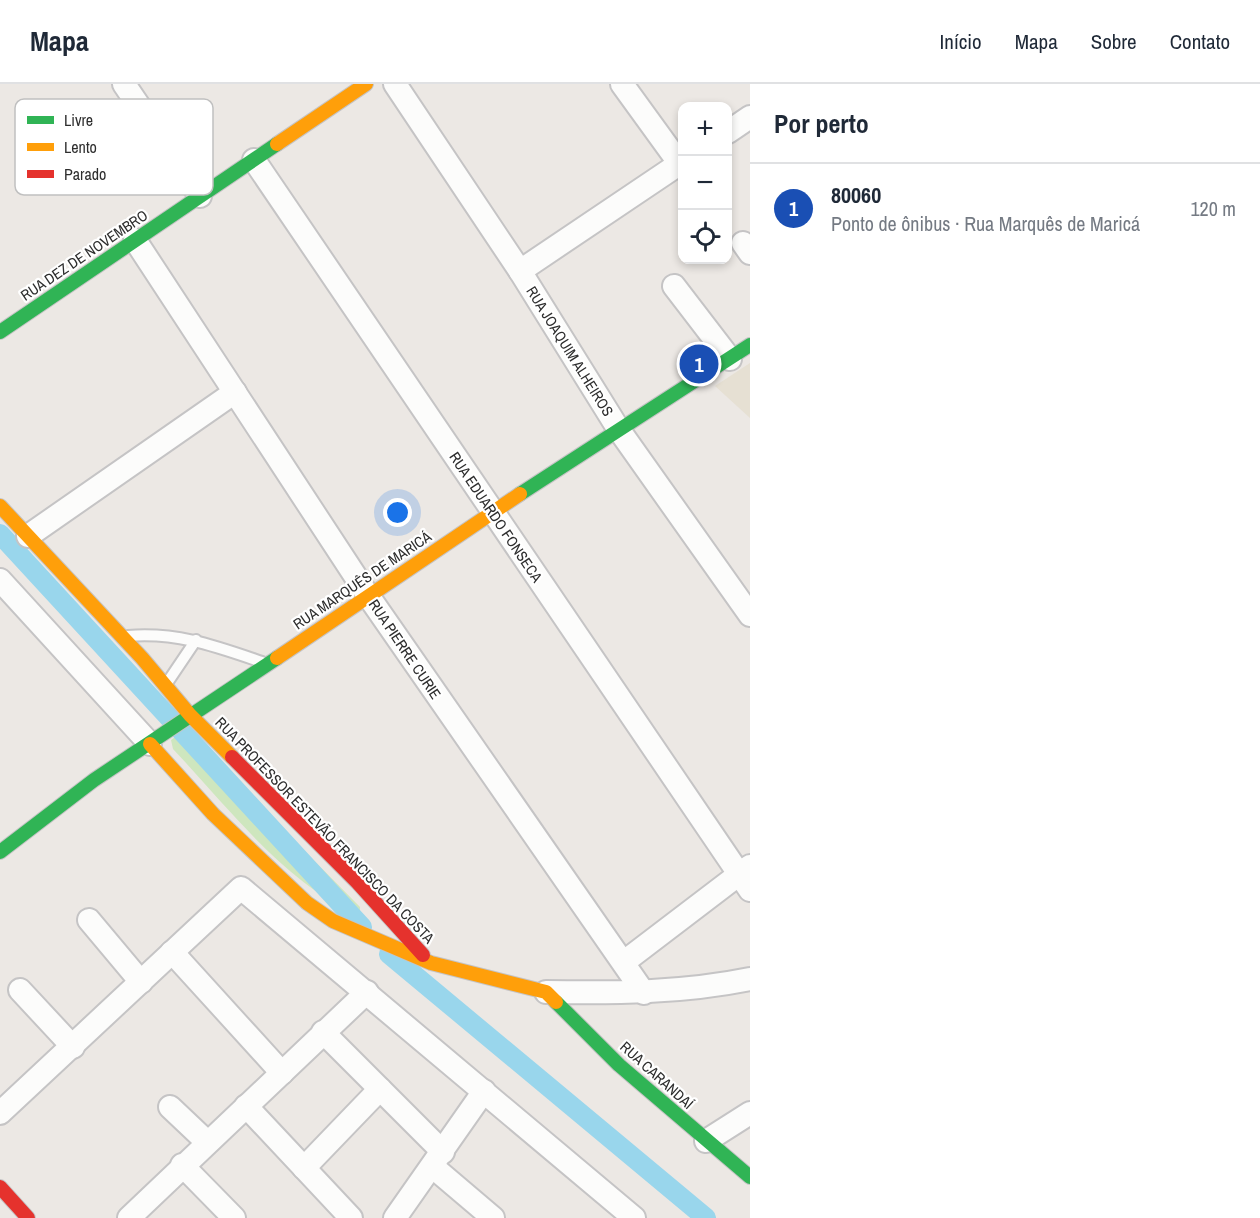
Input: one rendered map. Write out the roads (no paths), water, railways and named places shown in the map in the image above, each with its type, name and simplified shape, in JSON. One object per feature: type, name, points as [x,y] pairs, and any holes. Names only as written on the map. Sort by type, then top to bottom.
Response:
[{"type":"street","points":[[124,84],[134,99]]},
{"type":"street","name":"RUA DEZ DE NOVEMBRO","points":[[213,187],[366,84]]},
{"type":"street","name":"RUA JOAQUIM ALHEIROS","points":[[395,84],[520,272],[619,430],[750,615]]},
{"type":"street","points":[[622,84],[678,159]]},
{"type":"street","points":[[732,129],[750,117]]},
{"type":"street","name":"RUA EDUARDO FONSECA","points":[[254,160],[746,877]]},
{"type":"street","points":[[520,272],[678,165]]},
{"type":"street","name":"RUA DEZ DE NOVEMBRO","points":[[0,332],[200,196]]},
{"type":"street","name":"RUA PIERRE CURIE","points":[[135,240],[369,597],[644,993]]},
{"type":"street","points":[[674,286],[729,359]]},
{"type":"street","name":"RUA MARQUÊS DE MARICÁ","points":[[0,852],[94,780],[369,597],[493,511],[750,345]]},
{"type":"street","points":[[28,536],[236,392]]},
{"type":"street","name":"RUA PROFESSOR ESTEVÃO FRANCISCO DA COSTA","points":[[0,506],[165,685],[189,716],[357,882],[400,945]]},
{"type":"street","points":[[0,580],[152,743]]},
{"type":"street","name":"RUA PROFESSOR ESTEVÃO FRANCISCO DA COSTA","points":[[152,743],[213,814],[307,903],[333,921],[368,937],[400,945],[436,964],[546,992]]},
{"type":"street","points":[[624,962],[746,877]]},
{"type":"street","points":[[0,1113],[241,888],[634,1218]]},
{"type":"street","points":[[89,920],[141,982]]},
{"type":"street","points":[[172,952],[282,1073]]},
{"type":"street","points":[[546,992],[644,993],[689,990],[750,979]]},
{"type":"street","points":[[20,990],[73,1047]]},
{"type":"street","points":[[129,1218],[367,992]]},
{"type":"street","name":"RUA CARANDAÍ","points":[[546,992],[619,1065],[750,1177]]},
{"type":"street","points":[[323,1032],[380,1089],[438,1160],[493,1218]]},
{"type":"street","points":[[304,1168],[380,1089]]},
{"type":"street","points":[[395,1218],[438,1160],[484,1091]]},
{"type":"street","points":[[246,1106],[351,1218]]},
{"type":"street","points":[[170,1107],[207,1142]]},
{"type":"street","points":[[706,1141],[750,1113]]},
{"type":"street","points":[[182,1166],[234,1218]]},
{"type":"street","points":[[0,1187],[28,1218]]},
{"type":"lane","points":[[121,637],[157,634],[196,640],[268,664]]},
{"type":"lane","points":[[165,685],[196,640]]},
{"type":"waterway","points":[[0,534],[362,927]]},
{"type":"waterway","points":[[389,954],[706,1218]]},
{"type":"place","name":"80060","points":[[699,364]]}]
